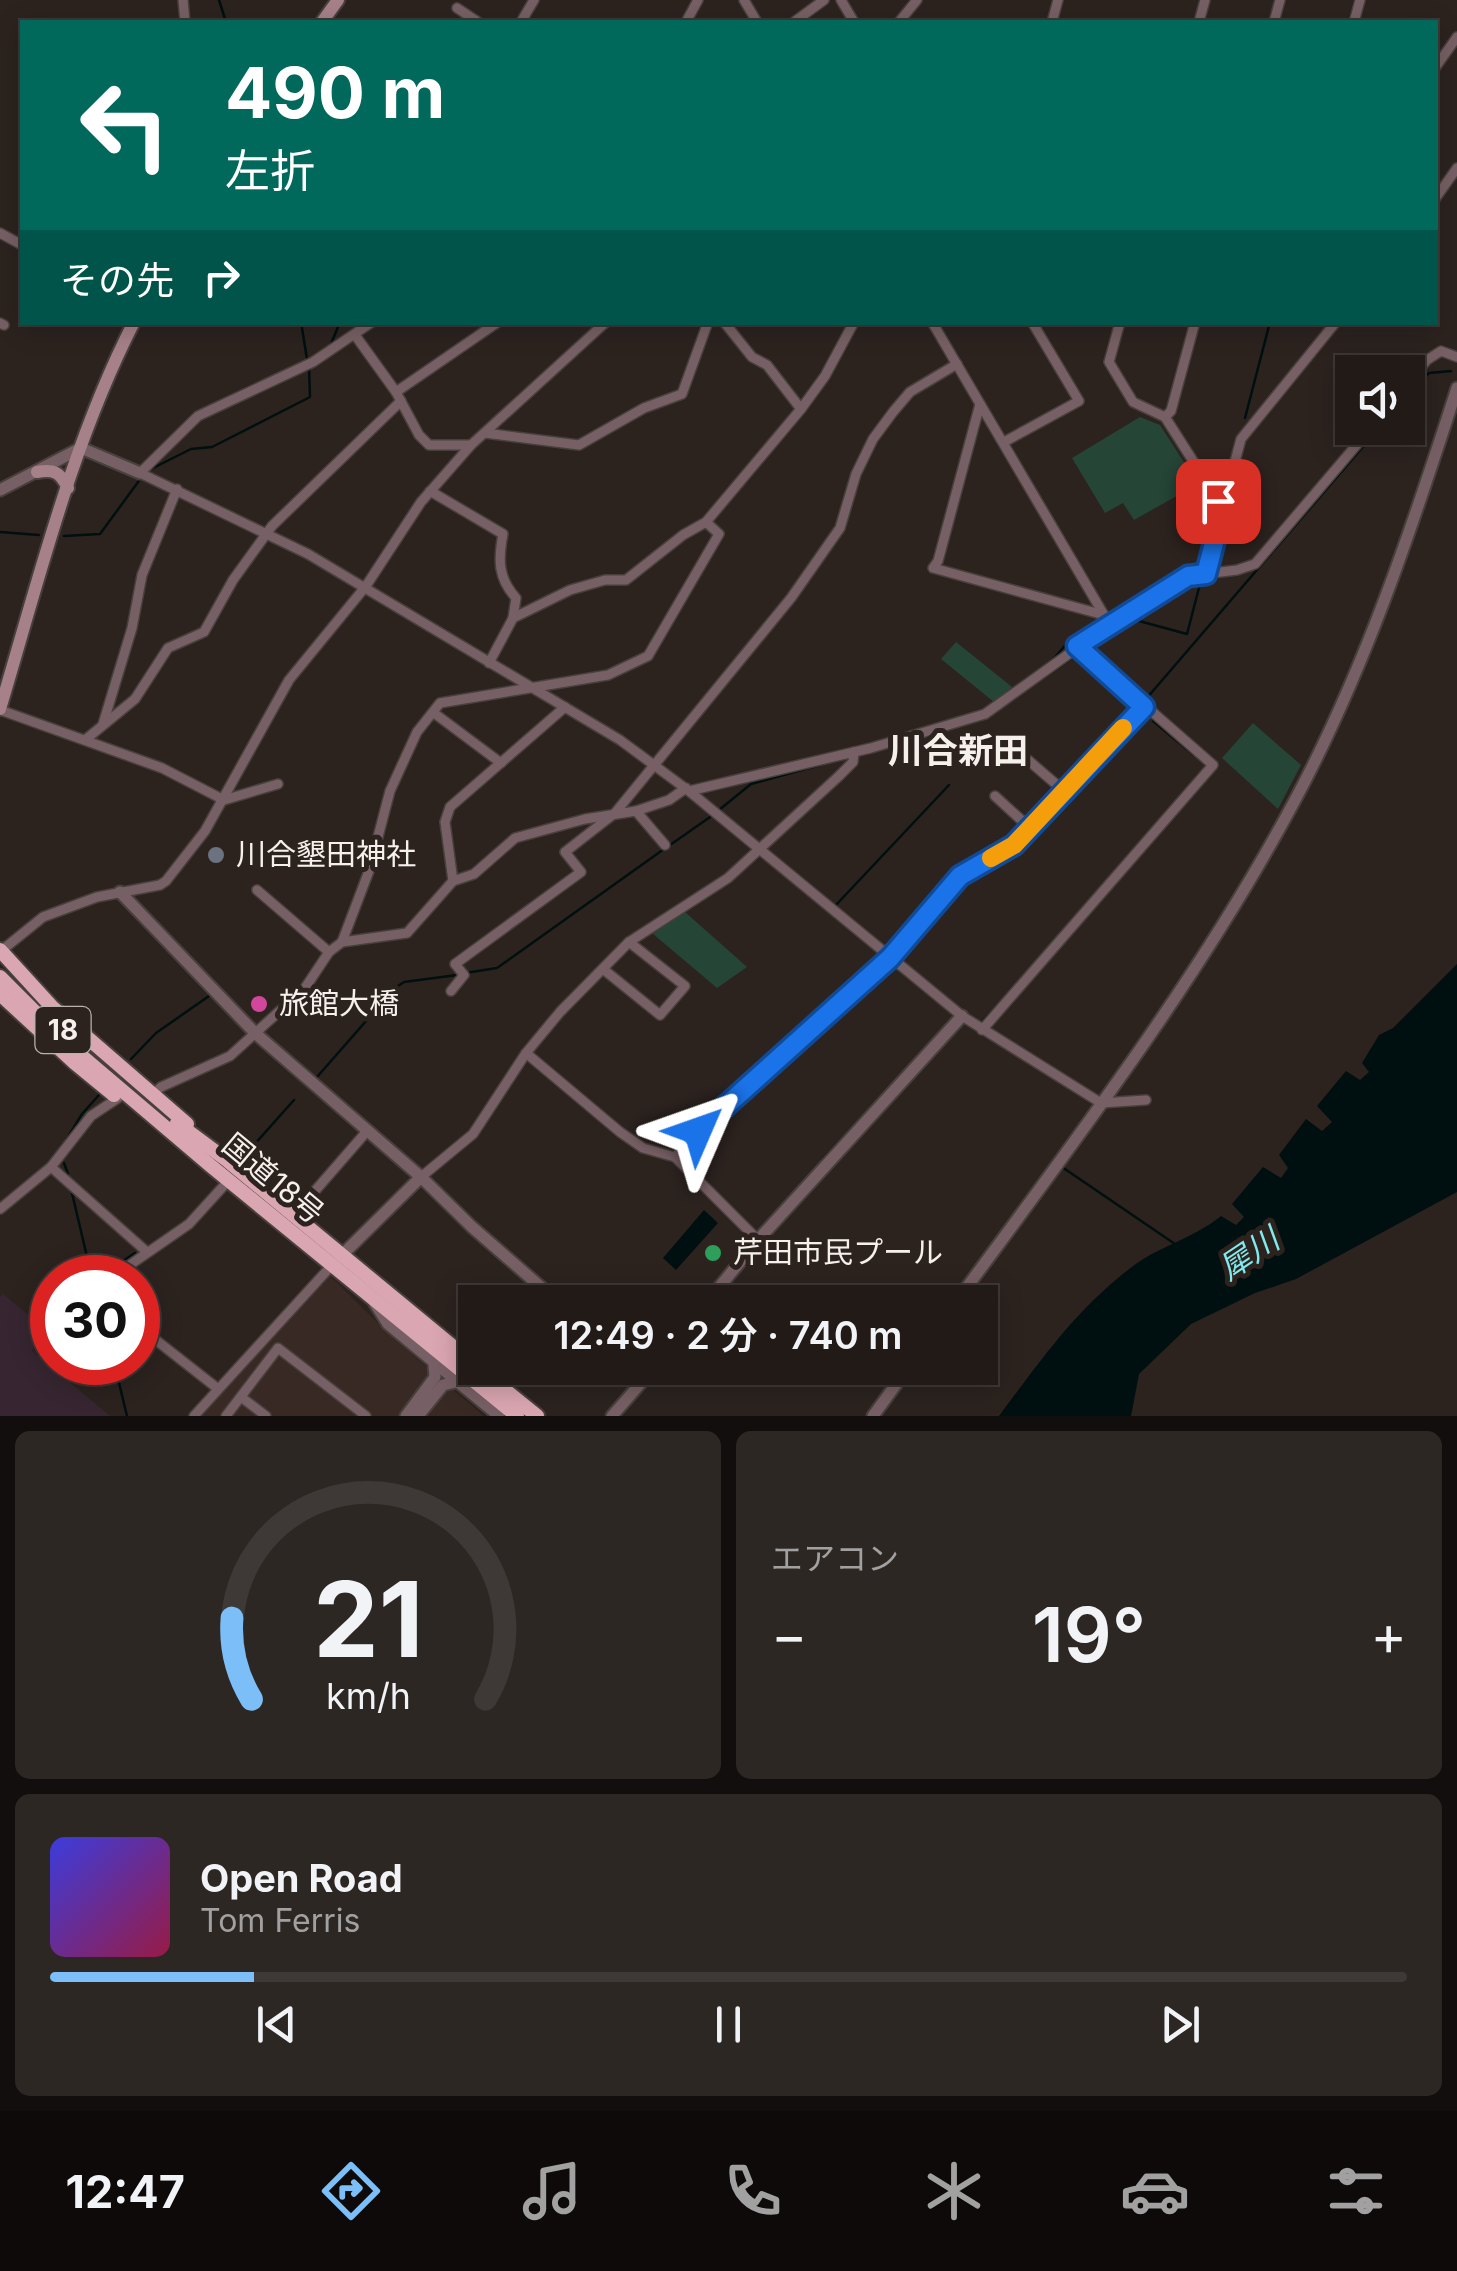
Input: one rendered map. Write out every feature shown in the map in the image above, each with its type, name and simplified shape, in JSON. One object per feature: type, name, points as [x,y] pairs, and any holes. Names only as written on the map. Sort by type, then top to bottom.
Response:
[{"type":"highway","name":"18","points":[[0,951],[52,1007],[228,1161]]},
{"type":"highway","name":"国道18号","points":[[0,967],[126,1093],[228,1161],[294,1215],[372,1298],[517,1416]]},
{"type":"highway","name":"国道18号","points":[[0,977],[64,1041],[212,1166],[458,1351]]},
{"type":"highway","name":"18","points":[[0,994],[74,1063],[126,1093]]},
{"type":"highway","name":"国道18号","points":[[500,1385],[537,1416]]},
{"type":"main road","points":[[0,709],[81,448],[132,325]]},
{"type":"main road","points":[[37,472],[58,473],[68,488]]},
{"type":"street","points":[[797,20],[824,0]]},
{"type":"street","points":[[457,8],[475,20]]},
{"type":"street","points":[[1438,64],[1457,36]]},
{"type":"street","points":[[1438,195],[1457,168]]},
{"type":"street","points":[[140,473],[198,416],[310,363],[368,325]]},
{"type":"street","points":[[86,740],[136,699],[168,648],[204,632],[233,580],[268,532],[398,396],[494,325]]},
{"type":"street","points":[[0,951],[41,918],[97,897],[160,886],[166,881],[205,832],[289,680],[366,586],[430,491],[471,445],[603,325]]},
{"type":"street","points":[[485,433],[561,444],[595,438],[644,408],[682,394],[707,325]]},
{"type":"street","points":[[726,325],[752,357],[767,365],[801,410]]},
{"type":"street","points":[[513,618],[570,590],[605,580],[626,580],[682,535],[706,522],[801,410],[852,325]]},
{"type":"street","points":[[934,325],[1114,618]]},
{"type":"street","points":[[1004,442],[1079,401],[1034,325]]},
{"type":"street","points":[[1119,325],[1109,362],[1133,402],[1165,417],[1223,508]]},
{"type":"street","points":[[1165,417],[1171,412],[1194,325]]},
{"type":"street","points":[[1206,574],[1241,439],[1334,325]]},
{"type":"street","points":[[355,334],[429,445],[471,445]]},
{"type":"street","points":[[1425,363],[1441,351],[1457,356]]},
{"type":"street","points":[[451,991],[463,973],[455,964],[581,872],[565,852],[615,813],[791,598],[840,528],[856,474],[872,440],[893,412],[910,392],[957,364]]},
{"type":"street","points":[[968,1285],[1101,1103],[1262,860],[1302,787],[1331,728],[1385,596],[1457,388]]},
{"type":"street","points":[[980,404],[933,568],[1114,618]]},
{"type":"street","points":[[152,1095],[230,1056],[306,988],[329,952],[342,942],[407,933],[453,880],[474,874],[516,838],[636,811],[688,790],[854,752],[985,714],[1114,618],[1188,576],[1258,566],[1357,445]]},
{"type":"street","points":[[0,490],[81,448],[268,532],[366,586],[655,765],[982,1030],[1101,1103],[1146,1100]]},
{"type":"street","points":[[104,724],[132,628],[142,574],[177,489]]},
{"type":"street","points":[[430,491],[503,534],[501,576],[516,598],[513,618],[489,663]]},
{"type":"street","points":[[342,942],[369,871],[390,791],[417,732],[440,703],[608,675],[648,656],[719,534],[706,522]]},
{"type":"street","points":[[982,1030],[1214,765],[1077,646]]},
{"type":"street","points":[[453,880],[446,814],[565,707]]},
{"type":"street","points":[[675,1158],[698,1131],[890,958],[960,876],[1014,845],[1144,707]]},
{"type":"street","points":[[0,709],[162,768],[224,800],[278,784]]},
{"type":"street","points":[[434,713],[501,763]]},
{"type":"street","points":[[194,1416],[338,1259],[421,1176],[473,1134],[526,1053],[560,1012],[630,942],[728,878],[760,850],[853,762],[854,752]]},
{"type":"street","points":[[1031,763],[1064,791]]},
{"type":"street","points":[[995,796],[1030,828]]},
{"type":"street","points":[[636,811],[665,844]]},
{"type":"street","points":[[257,890],[329,952]]},
{"type":"street","points":[[120,892],[255,1033],[421,1176],[539,1285]]},
{"type":"street","points":[[603,969],[660,1015],[685,986],[630,942]]},
{"type":"street","points":[[721,1285],[962,1016]]},
{"type":"street","points":[[526,1053],[642,1148],[675,1158],[758,1240]]},
{"type":"street","points":[[0,1209],[51,1167],[91,1116],[126,1093]]},
{"type":"street","points":[[294,1215],[368,1130]]},
{"type":"street","points":[[51,1167],[147,1252]]},
{"type":"street","points":[[143,1255],[189,1224],[230,1180]]},
{"type":"street","points":[[372,1298],[388,1324],[499,1416]]},
{"type":"street","points":[[160,1343],[217,1388]]},
{"type":"street","points":[[228,1416],[278,1348],[366,1416]]},
{"type":"street","points":[[406,1416],[435,1377],[434,1364]]},
{"type":"street","points":[[418,1416],[443,1385],[456,1382]]},
{"type":"street","points":[[612,1416],[639,1385]]},
{"type":"street","points":[[873,1416],[896,1385]]},
{"type":"street","points":[[240,1397],[266,1416]]},
{"type":"shaded area","points":[[329,1275],[394,1339],[484,1416],[199,1416]]},
{"type":"shaded area","points":[[3,1294],[30,1316],[30,1385],[73,1385],[110,1416],[0,1416]]},
{"type":"green space","points":[[1140,417],[1160,425],[1198,484],[1134,520],[1123,503],[1105,513],[1072,458]]},
{"type":"green space","points":[[956,642],[1012,687],[994,702],[941,659]]},
{"type":"green space","points":[[1253,723],[1301,765],[1278,809],[1222,758]]},
{"type":"green space","points":[[685,912],[747,967],[717,988],[652,933]]},
{"type":"water","name":"犀川","points":[[1457,964],[1457,1192],[1296,1279],[1255,1293],[1191,1324],[1139,1374],[1131,1416],[999,1416],[1076,1318],[1133,1266],[1221,1216],[1236,1225],[1244,1217],[1232,1204],[1263,1167],[1281,1178],[1288,1168],[1279,1155],[1306,1119],[1322,1131],[1332,1122],[1317,1106],[1346,1071],[1360,1080],[1369,1072],[1362,1063],[1379,1035],[1393,1028]]},
{"type":"water","points":[[704,1210],[718,1223],[676,1270],[663,1258]]},
{"type":"waterway","points":[[219,0],[225,20]]},
{"type":"waterway","points":[[1350,20],[1355,0]]},
{"type":"waterway","points":[[301,325],[307,359]]},
{"type":"waterway","points":[[331,344],[339,325]]},
{"type":"waterway","points":[[1245,418],[1269,325]]},
{"type":"waterway","points":[[149,470],[191,449],[212,447],[310,397],[309,367]]},
{"type":"waterway","points":[[1425,377],[1451,371]]},
{"type":"waterway","points":[[1146,699],[1364,445]]},
{"type":"waterway","points":[[64,536],[100,534],[141,478]]},
{"type":"waterway","points":[[0,532],[39,535]]},
{"type":"waterway","points":[[1128,618],[1187,634],[1201,580]]},
{"type":"waterway","points":[[1052,661],[1068,642]]},
{"type":"waterway","points":[[1008,703],[1079,653]]},
{"type":"waterway","points":[[911,740],[980,720]]},
{"type":"waterway","points":[[1153,721],[1194,755]]},
{"type":"waterway","points":[[719,810],[751,784],[820,765]]},
{"type":"waterway","points":[[832,904],[835,906],[949,785]]},
{"type":"waterway","points":[[670,845],[713,815]]},
{"type":"waterway","points":[[465,973],[497,968],[664,849]]},
{"type":"waterway","points":[[317,1077],[395,988],[404,982],[457,975]]},
{"type":"waterway","points":[[131,1059],[156,1033],[209,996]]},
{"type":"waterway","points":[[982,1022],[1002,1001]]},
{"type":"waterway","points":[[822,1160],[896,1080]]},
{"type":"waterway","points":[[64,1144],[99,1095]]},
{"type":"waterway","points":[[245,1155],[294,1100]]},
{"type":"waterway","points":[[64,1163],[68,1174]]},
{"type":"waterway","points":[[1062,1167],[1175,1244]]},
{"type":"waterway","points":[[797,1189],[810,1174]]},
{"type":"waterway","points":[[72,1193],[87,1255]]},
{"type":"waterway","points":[[120,1385],[127,1416]]},
{"type":"slow traffic","points":[[991,858],[1014,845],[1123,728]]},
{"type":"place","name":"川合墾田神社","points":[[216,855]]},
{"type":"place","name":"旅館大橋","points":[[259,1004]]},
{"type":"place","name":"芹田市民プール","points":[[713,1253]]},
{"type":"district","name":"川合新田","points":[[958,751]]},
{"type":"route","points":[[698,1131],[890,958],[960,876],[1014,845],[1144,707],[1077,646],[1188,576],[1206,574],[1223,508],[1218,501]]}]
